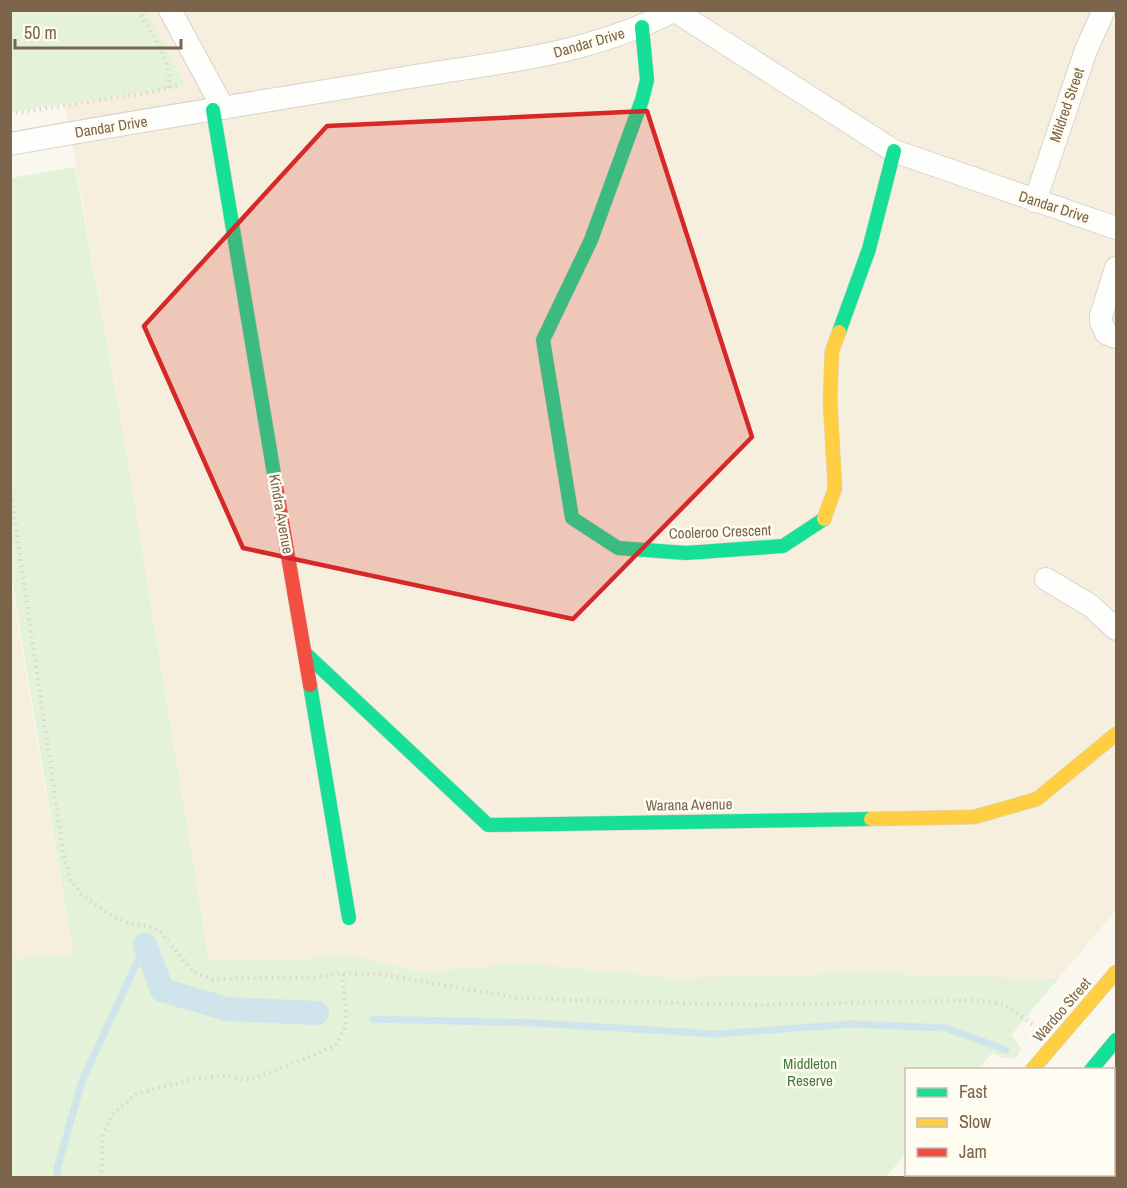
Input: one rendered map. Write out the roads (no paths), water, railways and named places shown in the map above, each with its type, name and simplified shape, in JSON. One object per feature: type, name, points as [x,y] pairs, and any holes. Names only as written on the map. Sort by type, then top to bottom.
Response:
[{"type":"street","name":"Kindra Avenue","points":[[170,10],[218,109],[349,918]]},
{"type":"street","name":"Mildred Street","points":[[1035,201],[1086,50],[1104,10]]},
{"type":"street","name":"Dandar Drive","points":[[10,144],[513,62],[593,44],[642,27],[675,11],[894,152],[1116,228]]},
{"type":"street","name":"Cooleroo Crescent","points":[[642,27],[647,80],[642,100],[591,240],[543,340],[572,518],[618,548],[686,553],[783,546],[825,518],[835,488],[830,400],[832,351],[869,249],[894,152]]},
{"type":"street","points":[[1116,268],[1101,322],[1106,333],[1116,337]]},
{"type":"street","points":[[1046,579],[1090,606],[1116,629]]},
{"type":"street","name":"Warana Avenue","points":[[305,653],[488,825],[974,817],[1037,799],[1116,734]]},
{"type":"street","name":"Wardoo Street","points":[[1034,1068],[1116,972]]},
{"type":"street","points":[[1093,1068],[1116,1040]]},
{"type":"waterway","points":[[58,1178],[57,1169],[82,1081],[145,945]]},
{"type":"waterway","points":[[145,945],[162,990],[227,1009],[317,1013]]},
{"type":"waterway","points":[[373,1019],[534,1023],[717,1034],[851,1024],[946,1028],[1006,1050]]},
{"type":"park label","name":"Middleton Reserve","points":[[810,1072]]}]
